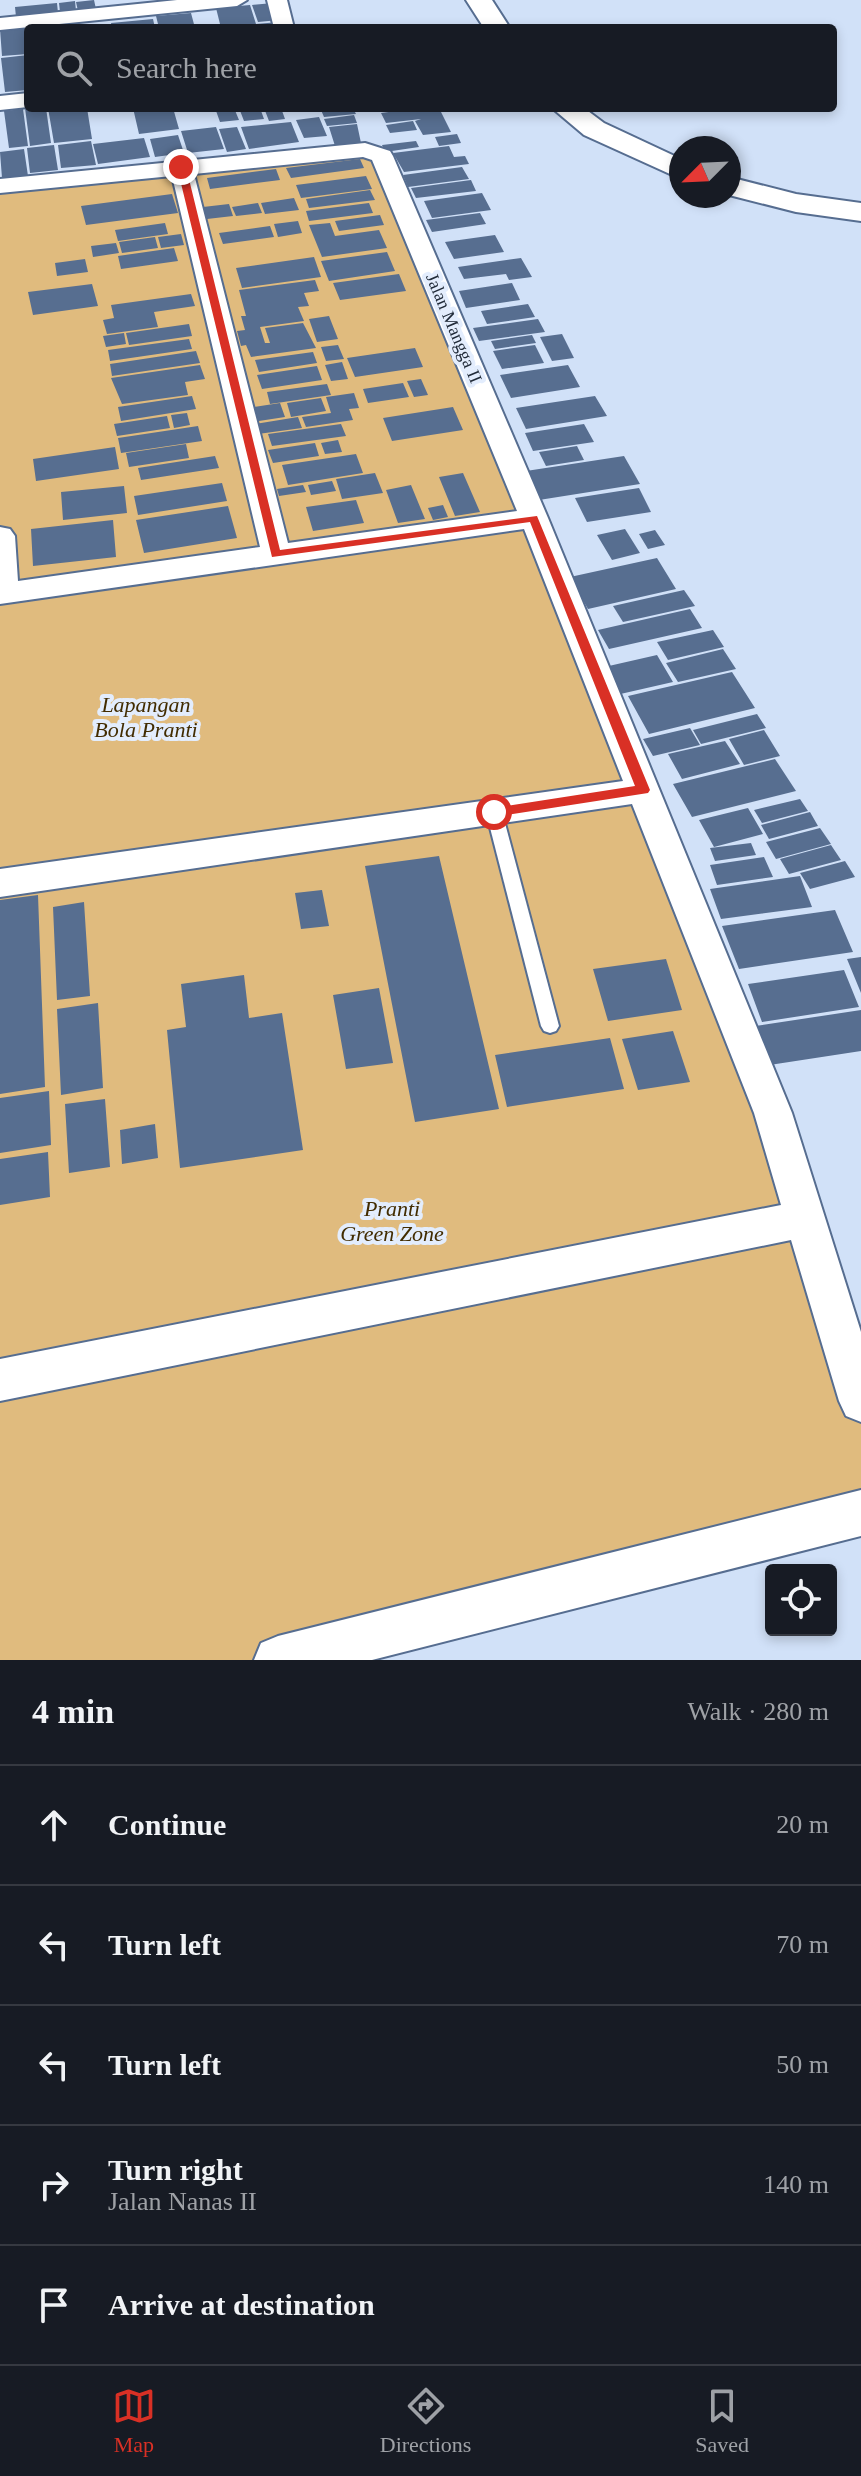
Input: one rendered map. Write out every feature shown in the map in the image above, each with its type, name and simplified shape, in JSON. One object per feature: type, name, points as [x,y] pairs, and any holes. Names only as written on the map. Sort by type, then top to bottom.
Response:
[{"type":"main road","points":[[479,0],[494,24]]},
{"type":"main road","points":[[571,112],[594,129],[669,164]]},
{"type":"main road","points":[[741,189],[796,203],[861,212]]},
{"type":"street","points":[[10,0],[6,23],[148,5],[237,0]]},
{"type":"street","points":[[277,0],[283,24]]},
{"type":"street","points":[[0,103],[24,100]]},
{"type":"street","name":"Jalan Mangga II","points":[[181,167],[365,150],[382,156],[534,518],[773,1113],[861,1401]]},
{"type":"street","points":[[0,186],[181,167],[276,555]]},
{"type":"street","points":[[0,536],[2,594],[534,518]]},
{"type":"street","points":[[0,883],[643,790]]},
{"type":"street","points":[[0,1380],[805,1219]]},
{"type":"street","points":[[278,1660],[861,1513]]},
{"type":"lane","points":[[494,812],[550,1026]]},
{"type":"green space","name":"Pranti Green Zone","points":[[378,154],[861,1378],[861,1510],[255,1660],[0,1660],[0,186]]},
{"type":"building","points":[[94,0],[96,9],[78,11],[76,2]]},
{"type":"building","points":[[75,1],[76,11],[60,12],[59,3]]},
{"type":"building","points":[[57,3],[58,13],[16,17],[15,7]]},
{"type":"building","points":[[273,3],[279,20],[258,22],[252,5]]},
{"type":"building","points":[[250,5],[256,24],[220,24],[216,8]]},
{"type":"building","points":[[191,13],[194,24],[158,24],[156,16]]},
{"type":"building","points":[[153,19],[154,24],[111,24]]},
{"type":"building","points":[[24,26],[24,54],[2,56],[0,29]]},
{"type":"building","points":[[24,55],[24,90],[5,92],[1,58]]},
{"type":"building","points":[[23,109],[28,146],[9,148],[4,111]]},
{"type":"building","points":[[26,112],[47,112],[51,143],[30,146]]},
{"type":"building","points":[[49,112],[88,112],[92,139],[54,143]]},
{"type":"building","points":[[134,112],[174,112],[179,129],[139,134]]},
{"type":"building","points":[[216,112],[236,112],[239,120],[220,122]]},
{"type":"building","points":[[241,112],[261,112],[264,119],[244,121]]},
{"type":"building","points":[[266,112],[282,112],[285,119],[269,121]]},
{"type":"building","points":[[322,112],[356,114],[324,117]]},
{"type":"building","points":[[441,112],[451,132],[423,135],[415,121],[421,119],[386,123],[381,113]]},
{"type":"building","points":[[354,115],[357,123],[327,126],[324,119]]},
{"type":"building","points":[[319,117],[327,136],[304,138],[296,120]]},
{"type":"building","points":[[413,121],[417,130],[390,133],[386,125]]},
{"type":"building","points":[[291,122],[299,142],[249,149],[241,127]]},
{"type":"building","points":[[357,124],[361,143],[335,146],[329,127]]},
{"type":"building","points":[[216,127],[224,149],[188,153],[181,131]]},
{"type":"building","points":[[237,127],[246,149],[227,152],[219,129]]},
{"type":"building","points":[[457,134],[461,143],[439,146],[435,137]]},
{"type":"building","points":[[178,135],[184,153],[155,157],[150,139]]},
{"type":"building","points":[[144,138],[150,157],[98,164],[93,144]]},
{"type":"building","points":[[91,141],[96,165],[61,168],[58,145]]},
{"type":"building","points":[[416,141],[419,147],[385,152],[382,145]]},
{"type":"building","points":[[54,145],[58,170],[30,173],[27,148]]},
{"type":"building","points":[[449,146],[454,157],[465,156],[469,164],[404,172],[393,153]]},
{"type":"building","points":[[24,149],[28,176],[2,178],[0,152]]},
{"type":"building","points":[[360,159],[364,168],[291,178],[286,168]]},
{"type":"building","points":[[462,167],[469,179],[408,187],[403,175]]},
{"type":"building","points":[[276,169],[280,180],[210,189],[207,178]]},
{"type":"building","points":[[366,176],[372,189],[301,198],[296,185]]},
{"type":"building","points":[[471,180],[476,191],[416,198],[411,188]]},
{"type":"building","points":[[370,190],[375,200],[309,208],[306,199]]},
{"type":"building","points":[[482,193],[491,210],[432,218],[424,201]]},
{"type":"building","points":[[172,194],[178,213],[86,225],[81,206]]},
{"type":"building","points":[[294,198],[299,210],[265,214],[261,203]]},
{"type":"building","points":[[258,203],[262,213],[236,216],[232,207]]},
{"type":"building","points":[[369,203],[373,213],[309,221],[306,211]]},
{"type":"building","points":[[229,204],[233,216],[207,219],[203,207]]},
{"type":"building","points":[[480,213],[486,224],[432,232],[426,220]]},
{"type":"building","points":[[380,215],[384,225],[339,231],[335,221]]},
{"type":"building","points":[[298,221],[302,233],[278,237],[274,224]]},
{"type":"building","points":[[165,223],[168,234],[118,241],[115,230]]},
{"type":"building","points":[[330,223],[335,236],[379,230],[387,248],[322,257],[309,225]]},
{"type":"building","points":[[270,226],[274,237],[223,244],[219,233]]},
{"type":"building","points":[[181,234],[184,245],[161,248],[158,237]]},
{"type":"building","points":[[495,235],[504,252],[454,259],[445,242]]},
{"type":"building","points":[[155,237],[158,248],[122,253],[119,242]]},
{"type":"building","points":[[116,243],[119,253],[93,257],[91,246]]},
{"type":"building","points":[[174,248],[178,261],[121,269],[118,256]]},
{"type":"building","points":[[387,252],[395,271],[329,281],[321,261]]},
{"type":"building","points":[[314,257],[321,277],[242,288],[236,268]]},
{"type":"building","points":[[521,258],[532,277],[509,280],[506,274],[464,279],[458,267]]},
{"type":"building","points":[[85,259],[88,272],[57,276],[55,263]]},
{"type":"building","points":[[399,274],[406,291],[340,300],[333,283]]},
{"type":"building","points":[[315,280],[319,291],[304,293],[309,306],[298,307],[304,321],[260,327],[265,343],[270,343],[265,328],[303,323],[316,348],[251,357],[246,345],[241,346],[237,331],[245,330],[241,316],[246,316],[239,290]]},
{"type":"building","points":[[512,283],[520,300],[466,308],[459,291]]},
{"type":"building","points":[[92,284],[98,306],[33,315],[28,292]]},
{"type":"building","points":[[191,294],[195,306],[154,312],[158,327],[107,334],[103,320],[114,318],[111,305]]},
{"type":"building","points":[[528,304],[535,317],[487,324],[481,311]]},
{"type":"building","points":[[329,316],[338,339],[317,342],[309,319]]},
{"type":"building","points":[[538,319],[545,332],[479,341],[473,328]]},
{"type":"building","points":[[189,324],[192,336],[129,345],[126,333]]},
{"type":"building","points":[[124,333],[126,344],[106,347],[103,336]]},
{"type":"building","points":[[562,334],[574,358],[552,361],[540,337]]},
{"type":"building","points":[[532,335],[536,343],[495,349],[491,341]]},
{"type":"building","points":[[189,339],[192,349],[110,361],[108,350]]},
{"type":"building","points":[[338,345],[344,359],[326,361],[321,347]]},
{"type":"building","points":[[535,345],[544,363],[502,369],[493,351]]},
{"type":"building","points":[[415,348],[423,367],[355,377],[347,358]]},
{"type":"building","points":[[196,351],[200,363],[112,376],[110,364]]},
{"type":"building","points":[[313,352],[317,363],[259,372],[255,360]]},
{"type":"building","points":[[342,362],[348,379],[331,381],[325,365]]},
{"type":"building","points":[[200,365],[205,379],[185,382],[188,395],[122,404],[111,378]]},
{"type":"building","points":[[568,365],[580,387],[511,398],[500,375]]},
{"type":"building","points":[[317,366],[322,380],[262,389],[257,375]]},
{"type":"building","points":[[421,379],[428,395],[414,397],[407,381]]},
{"type":"building","points":[[403,383],[409,397],[368,403],[363,389]]},
{"type":"building","points":[[327,384],[331,395],[270,404],[267,392]]},
{"type":"building","points":[[354,393],[359,408],[349,409],[353,420],[306,427],[302,417],[331,413],[326,397]]},
{"type":"building","points":[[192,396],[196,409],[121,421],[118,407]]},
{"type":"building","points":[[595,396],[607,416],[526,429],[516,408]]},
{"type":"building","points":[[321,398],[326,411],[291,417],[287,403]]},
{"type":"building","points":[[280,403],[285,417],[252,422],[247,408]]},
{"type":"building","points":[[453,407],[463,430],[392,441],[383,418]]},
{"type":"building","points":[[187,413],[190,425],[174,428],[171,415]]},
{"type":"building","points":[[167,416],[170,428],[117,436],[114,424]]},
{"type":"building","points":[[298,417],[302,428],[258,434],[255,424]]},
{"type":"building","points":[[341,424],[346,436],[272,446],[268,434]]},
{"type":"building","points":[[584,424],[594,442],[533,451],[525,433]]},
{"type":"building","points":[[198,426],[202,441],[121,453],[118,438]]},
{"type":"building","points":[[338,440],[342,452],[325,454],[321,443]]},
{"type":"building","points":[[315,443],[319,456],[273,463],[268,450]]},
{"type":"building","points":[[186,444],[189,458],[129,467],[126,453]]},
{"type":"building","points":[[577,446],[584,460],[546,466],[539,452]]},
{"type":"building","points":[[115,447],[119,469],[36,481],[33,459]]},
{"type":"building","points":[[356,454],[363,473],[288,485],[282,465]]},
{"type":"building","points":[[215,456],[219,468],[141,480],[138,468]]},
{"type":"building","points":[[624,456],[640,484],[539,500],[526,471]]},
{"type":"building","points":[[375,473],[383,493],[342,499],[336,479]]},
{"type":"building","points":[[463,473],[480,512],[455,516],[439,477]]},
{"type":"building","points":[[332,481],[336,491],[311,495],[308,485]]},
{"type":"building","points":[[222,483],[227,501],[138,515],[134,496]]},
{"type":"building","points":[[303,485],[306,492],[279,496],[277,489]]},
{"type":"building","points":[[411,485],[425,519],[398,523],[386,490]]},
{"type":"building","points":[[124,486],[127,513],[63,520],[61,492]]},
{"type":"building","points":[[639,488],[651,512],[587,522],[575,498]]},
{"type":"building","points":[[356,500],[364,523],[313,531],[306,507]]},
{"type":"building","points":[[443,505],[448,517],[433,520],[428,508]]},
{"type":"building","points":[[228,506],[237,538],[144,553],[136,520]]},
{"type":"building","points":[[113,520],[116,557],[33,566],[31,529]]},
{"type":"building","points":[[625,529],[640,553],[612,560],[597,535]]},
{"type":"building","points":[[655,530],[665,545],[648,549],[639,534]]},
{"type":"building","points":[[657,558],[676,589],[588,609],[570,577]]},
{"type":"building","points":[[684,590],[695,606],[623,622],[613,606]]},
{"type":"building","points":[[690,609],[702,628],[609,649],[598,630]]},
{"type":"building","points":[[713,630],[724,647],[668,660],[657,642]]},
{"type":"building","points":[[723,649],[736,669],[678,682],[666,663]]},
{"type":"building","points":[[657,655],[673,682],[616,695],[600,668]]},
{"type":"building","points":[[732,672],[755,708],[649,734],[628,696]]},
{"type":"building","points":[[757,714],[766,728],[701,744],[693,730]]},
{"type":"building","points":[[690,728],[700,745],[653,756],[643,739]]},
{"type":"building","points":[[764,730],[780,756],[744,765],[729,739]]},
{"type":"building","points":[[725,741],[740,764],[682,779],[668,754]]},
{"type":"building","points":[[775,759],[796,791],[692,817],[673,784]]},
{"type":"building","points":[[800,799],[808,811],[762,823],[754,810]]},
{"type":"building","points":[[748,808],[763,834],[714,847],[699,820]]},
{"type":"building","points":[[810,812],[818,826],[769,839],[761,825]]},
{"type":"building","points":[[820,828],[831,844],[776,859],[766,842]]},
{"type":"building","points":[[751,843],[756,855],[715,861],[710,848]]},
{"type":"building","points":[[831,845],[841,860],[789,874],[780,859]]},
{"type":"building","points":[[439,856],[499,1109],[415,1122],[365,866]]},
{"type":"building","points":[[764,857],[773,877],[717,885],[710,865]]},
{"type":"building","points":[[845,861],[855,877],[810,889],[800,873]]},
{"type":"building","points":[[800,876],[812,907],[721,919],[710,889]]},
{"type":"building","points":[[322,890],[329,926],[301,929],[295,893]]},
{"type":"building","points":[[38,895],[45,1087],[0,1094],[0,900]]},
{"type":"building","points":[[84,902],[90,996],[57,1000],[53,907]]},
{"type":"building","points":[[835,910],[853,952],[739,969],[722,926]]},
{"type":"building","points":[[861,957],[861,993],[847,959]]},
{"type":"building","points":[[666,959],[682,1010],[608,1021],[593,969]]},
{"type":"building","points":[[844,970],[859,1007],[762,1022],[748,984]]},
{"type":"building","points":[[244,975],[249,1018],[282,1013],[303,1150],[180,1168],[167,1030],[186,1027],[181,984]]},
{"type":"building","points":[[379,988],[393,1063],[346,1069],[333,995]]},
{"type":"building","points":[[98,1003],[103,1088],[61,1095],[57,1009]]},
{"type":"building","points":[[861,1010],[861,1051],[763,1066],[749,1027]]},
{"type":"building","points":[[673,1031],[690,1082],[638,1090],[622,1039]]},
{"type":"building","points":[[610,1038],[624,1089],[507,1107],[495,1055]]},
{"type":"building","points":[[49,1091],[51,1145],[0,1153],[0,1098]]},
{"type":"building","points":[[105,1099],[110,1167],[69,1173],[65,1104]]},
{"type":"building","points":[[155,1124],[158,1158],[122,1164],[120,1130]]},
{"type":"building","points":[[48,1152],[50,1197],[0,1205],[0,1159]]},
{"type":"route","points":[[181,167],[276,555],[534,518],[643,790],[494,812]]},
{"type":"park label","name":"Lapangan Bola Pranti","points":[[146,716]]}]
